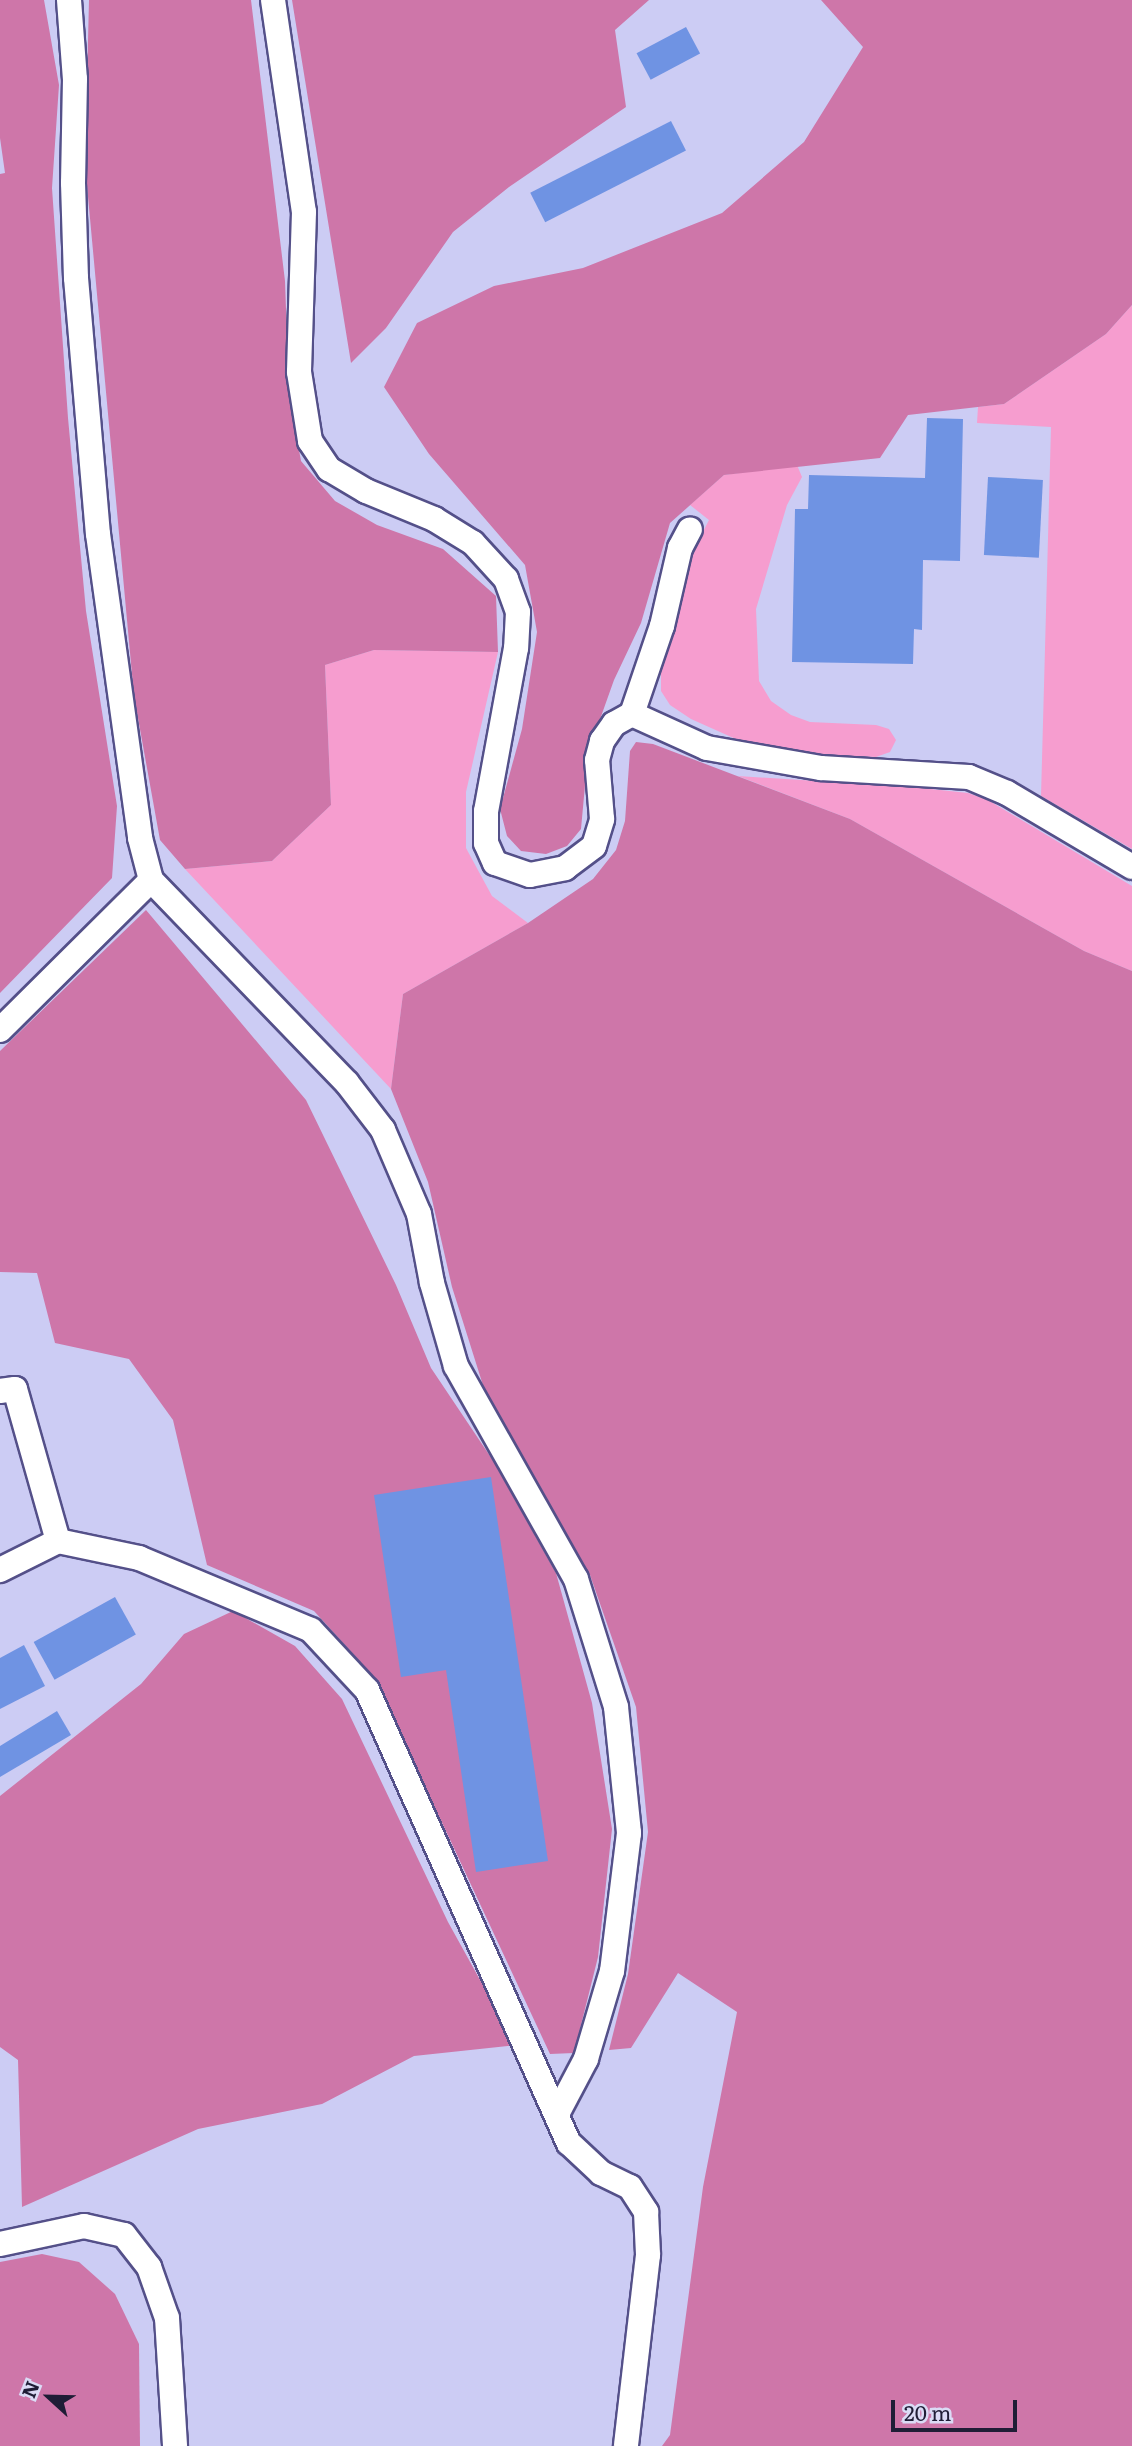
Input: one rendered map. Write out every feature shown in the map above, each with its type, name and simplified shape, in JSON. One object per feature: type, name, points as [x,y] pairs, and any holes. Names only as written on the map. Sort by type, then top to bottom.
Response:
[{"type":"lane","points":[[69,0],[75,79],[73,183],[76,278],[98,534],[140,838],[151,880],[347,1083],[383,1130],[419,1214],[432,1283],[456,1366],[576,1579],[616,1707],[629,1833],[612,1971],[586,2059],[558,2112]]},
{"type":"lane","points":[[273,0],[304,212],[299,372],[310,442],[329,468],[338,474],[366,491],[434,519],[473,543],[506,579],[518,612],[516,648],[486,811],[486,843],[495,863],[530,875],[565,868],[594,846],[603,819],[597,760],[602,741],[614,724],[632,713],[662,625],[680,548],[690,529]]},
{"type":"lane","points":[[632,713],[707,748],[821,768],[969,777],[1007,793],[1132,867]]},
{"type":"lane","points":[[0,1030],[151,880]]},
{"type":"lane","points":[[0,1391],[15,1389],[58,1541]]},
{"type":"lane","points":[[0,1570],[58,1541],[139,1558],[311,1630],[367,1690],[558,2112],[569,2143],[601,2173],[630,2187],[646,2212],[648,2255],[626,2446]]},
{"type":"lane","points":[[0,2244],[84,2227],[124,2235],[149,2267],[166,2318],[175,2446]]},
{"type":"shaded area","points":[[0,0],[44,0],[59,85],[52,188],[68,418],[86,611],[117,806],[112,878],[0,993],[0,174],[5,173],[0,138]]},
{"type":"shaded area","points":[[89,0],[251,0],[285,281],[289,394],[301,461],[335,501],[377,525],[443,549],[496,596],[498,652],[374,650],[325,665],[331,805],[272,861],[185,869],[160,840],[134,696],[85,164]]},
{"type":"shaded area","points":[[292,0],[649,0],[615,30],[626,107],[509,187],[453,232],[386,328],[351,363]]},
{"type":"shaded area","points":[[821,0],[1132,0],[1132,305],[1106,334],[1004,404],[908,415],[880,458],[724,475],[670,523],[641,623],[614,680],[588,753],[581,829],[567,846],[546,854],[521,851],[507,836],[500,809],[522,729],[537,632],[525,565],[429,454],[384,387],[417,323],[494,286],[583,268],[722,213],[804,142],[863,47]]},
{"type":"shaded area","points":[[1132,305],[1132,849],[1041,796],[1051,427],[977,423],[978,407],[1004,404],[1106,334]]},
{"type":"shaded area","points":[[797,465],[802,477],[787,505],[756,609],[759,681],[771,701],[791,715],[810,722],[876,725],[889,729],[896,740],[890,752],[876,757],[816,755],[738,740],[691,719],[670,705],[661,691],[661,670],[691,555],[709,520],[690,505],[724,475]]},
{"type":"shaded area","points":[[374,650],[498,652],[466,792],[466,848],[492,896],[528,923],[403,994],[391,1089],[185,869],[272,861],[331,805],[325,665]]},
{"type":"shaded area","points":[[636,742],[653,744],[850,819],[1084,951],[1132,971],[1132,2446],[662,2446],[670,2435],[703,2187],[737,2012],[678,1973],[631,2048],[609,2050],[628,1974],[648,1832],[636,1707],[590,1575],[487,1398],[452,1287],[428,1182],[391,1089],[403,994],[528,923],[593,879],[616,850],[625,821],[630,751]]},
{"type":"shaded area","points":[[738,776],[912,787],[968,793],[988,800],[1132,886],[1132,971],[1084,951],[850,819]]},
{"type":"shaded area","points":[[146,910],[306,1100],[396,1285],[431,1368],[494,1462],[556,1573],[592,1703],[612,1829],[598,1957],[574,2053],[550,2054],[374,1677],[314,1611],[207,1565],[173,1420],[129,1359],[55,1343],[37,1273],[0,1272],[0,1051]]},
{"type":"shaded area","points":[[233,1611],[295,1646],[342,1699],[448,1922],[516,2045],[414,2056],[322,2104],[198,2129],[22,2207],[18,2060],[0,2047],[0,1796],[141,1684],[184,1634]]},
{"type":"shaded area","points":[[42,2254],[79,2262],[115,2294],[139,2344],[140,2446],[0,2446],[0,2262]]},
{"type":"building","points":[[686,27],[700,53],[651,80],[637,53]]},
{"type":"building","points":[[671,121],[686,150],[545,222],[530,193]]},
{"type":"building","points":[[927,418],[963,419],[960,561],[923,560],[922,630],[914,629],[913,664],[792,662],[795,509],[808,509],[809,475],[925,478]]},
{"type":"building","points":[[988,477],[1043,480],[1039,558],[984,555]]},
{"type":"building","points":[[491,1477],[548,1861],[476,1872],[446,1670],[401,1677],[374,1495]]},
{"type":"building","points":[[115,1597],[136,1635],[55,1680],[34,1642]]},
{"type":"building","points":[[24,1645],[45,1686],[0,1709],[0,1658]]},
{"type":"building","points":[[57,1711],[71,1735],[0,1777],[0,1746]]}]
